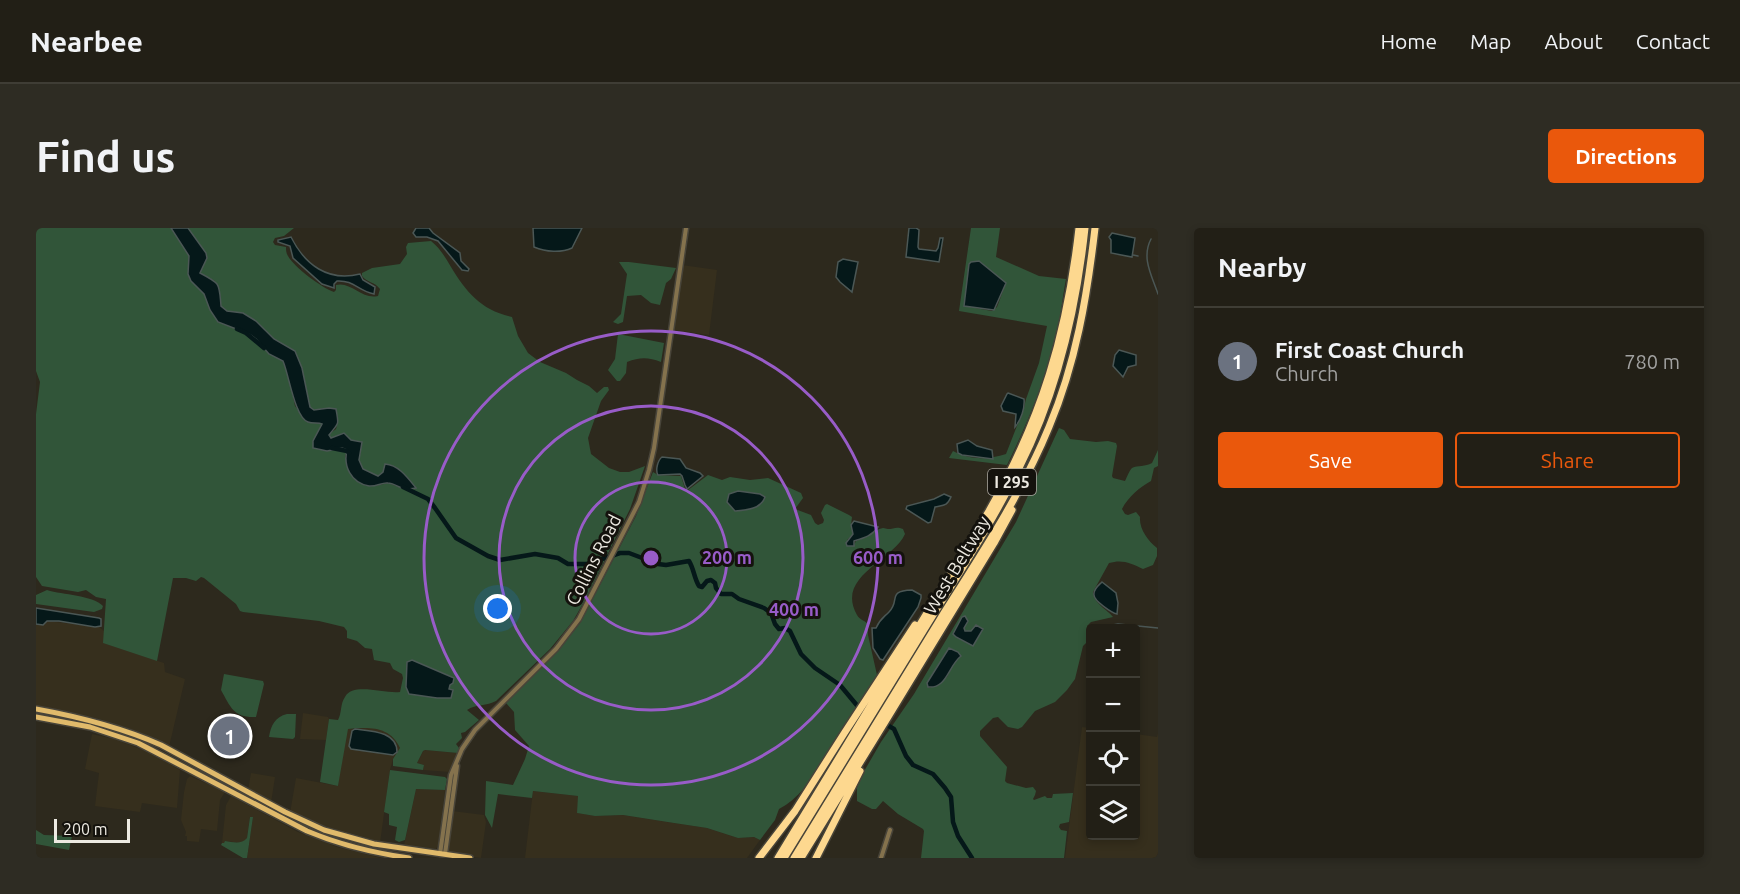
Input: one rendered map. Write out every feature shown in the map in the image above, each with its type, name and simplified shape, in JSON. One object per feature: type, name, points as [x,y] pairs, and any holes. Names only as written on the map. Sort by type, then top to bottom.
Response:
[{"type":"highway","points":[[873,707],[1005,483],[1030,430],[1048,384],[1068,306],[1079,228]]},
{"type":"highway","name":"West Beltway","points":[[784,858],[873,707],[994,514],[1020,467],[1057,375],[1078,286],[1085,228]]},
{"type":"highway","name":"West Beltway","points":[[795,858],[886,716],[1017,493],[1048,428],[1078,340],[1095,228]]},
{"type":"highway","points":[[759,858],[795,811],[844,732],[957,563]]},
{"type":"highway","points":[[778,858],[866,719]]},
{"type":"highway","points":[[801,858],[879,727]]},
{"type":"highway","points":[[816,858],[879,727]]},
{"type":"main road","points":[[36,709],[93,720],[133,733],[310,824],[345,837],[374,844],[470,858]]},
{"type":"main road","points":[[36,717],[90,727],[138,743],[307,831],[335,842],[409,858]]},
{"type":"main road","points":[[246,799],[249,793]]},
{"type":"main road","points":[[307,831],[310,824]]},
{"type":"main road","points":[[373,852],[374,844]]},
{"type":"street","name":"Collins Road","points":[[443,854],[458,756],[464,744],[567,636],[584,611],[639,502],[654,448],[687,228]]},
{"type":"street","points":[[881,858],[890,830]]},
{"type":"shaded area","points":[[171,228],[188,228],[206,253],[207,258],[200,273],[218,285],[221,306],[227,311],[243,313],[256,321],[274,339],[295,351],[302,368],[310,407],[314,410],[336,409],[338,418],[329,435],[331,438],[344,433],[351,440],[362,442],[359,460],[363,469],[378,476],[383,472],[385,464],[390,465],[403,473],[416,488],[402,488],[388,483],[372,486],[363,484],[353,478],[347,468],[347,450],[342,448],[327,451],[313,448],[313,441],[322,424],[308,422],[299,413],[283,361],[269,354],[249,334],[218,322],[204,294],[191,281],[188,274],[189,256]]},
{"type":"shaded area","points":[[416,228],[429,228],[460,253],[461,261],[469,269],[468,271],[462,270],[438,241],[427,237],[416,237],[413,233]]},
{"type":"shaded area","points":[[533,228],[582,228],[572,248],[553,251],[534,247]]},
{"type":"shaded area","points":[[909,228],[919,230],[919,249],[936,251],[940,238],[943,238],[939,262],[906,257]]},
{"type":"shaded area","points":[[1112,233],[1135,238],[1132,257],[1111,253],[1109,237]]},
{"type":"shaded area","points":[[291,237],[303,256],[319,269],[338,276],[360,274],[363,280],[375,287],[374,294],[343,281],[337,281],[334,288],[322,284],[293,258],[290,246],[278,242],[278,240]]},
{"type":"shaded area","points":[[843,259],[858,262],[852,292],[836,277],[838,262]]},
{"type":"shaded area","points":[[979,261],[1006,283],[994,310],[964,306],[969,264]]},
{"type":"shaded area","points":[[682,265],[717,270],[709,335],[674,330]]},
{"type":"shaded area","points":[[1119,350],[1136,355],[1136,365],[1128,367],[1123,377],[1113,366],[1115,355]]},
{"type":"shaded area","points":[[1008,393],[1024,399],[1022,414],[1015,427],[1016,414],[1003,411],[1001,406]]},
{"type":"shaded area","points":[[968,440],[977,446],[992,450],[993,459],[958,453],[957,444]]},
{"type":"shaded area","points":[[662,457],[680,459],[686,468],[703,476],[687,489],[680,474],[658,475],[657,465]]},
{"type":"shaded area","points":[[738,491],[760,494],[765,497],[757,506],[735,511],[727,502],[729,494]]},
{"type":"shaded area","points":[[944,494],[951,497],[947,504],[935,507],[931,522],[928,523],[906,509],[907,506]]},
{"type":"shaded area","points":[[854,521],[878,527],[870,535],[854,541],[854,546],[847,546],[846,543],[853,534],[851,525]]},
{"type":"shaded area","points":[[1102,582],[1116,593],[1117,614],[1104,606],[1094,595],[1094,591]]},
{"type":"shaded area","points":[[912,590],[921,595],[918,607],[883,660],[880,659],[873,648],[872,628],[876,628],[892,608],[896,594]]},
{"type":"shaded area","points":[[36,608],[99,618],[101,626],[59,621],[47,621],[43,625],[36,624]]},
{"type":"shaded area","points":[[965,616],[968,621],[964,628],[965,631],[971,631],[976,625],[983,629],[973,646],[953,634],[962,617]]},
{"type":"shaded area","points":[[47,621],[99,627],[104,631],[104,643],[164,663],[165,672],[185,679],[169,747],[136,731],[99,719],[36,706],[36,624],[43,625]]},
{"type":"shaded area","points":[[949,648],[961,656],[943,681],[934,687],[928,687],[927,683]]},
{"type":"shaded area","points":[[412,660],[454,678],[449,689],[453,690],[451,698],[409,694],[406,687],[407,662]]},
{"type":"shaded area","points":[[303,713],[328,717],[326,740],[300,739]]},
{"type":"shaded area","points":[[1082,727],[1086,728],[1086,840],[1140,840],[1140,735],[1157,737],[1158,733],[1158,858],[1065,858]]},
{"type":"shaded area","points":[[377,728],[386,731],[396,740],[400,748],[393,759],[390,770],[380,843],[335,832],[290,813],[296,778],[338,786],[347,729]]},
{"type":"shaded area","points":[[355,729],[388,736],[396,745],[397,752],[393,755],[351,749],[349,746],[352,731]]},
{"type":"shaded area","points":[[92,734],[114,739],[146,751],[180,770],[177,808],[142,803],[140,812],[95,806],[99,773],[85,769]]},
{"type":"shaded area","points":[[424,750],[458,753],[450,772],[423,770],[424,765],[417,763]]},
{"type":"shaded area","points":[[251,773],[275,777],[271,803],[248,790]]},
{"type":"shaded area","points":[[190,776],[225,792],[220,800],[217,831],[201,829],[199,842],[187,841],[181,820],[184,792]]},
{"type":"shaded area","points":[[416,789],[445,790],[436,849],[404,845]]},
{"type":"shaded area","points":[[533,791],[578,796],[578,813],[595,816],[623,815],[707,828],[738,838],[754,837],[760,840],[747,858],[525,858]]},
{"type":"shaded area","points":[[231,796],[298,832],[337,847],[381,858],[247,858],[253,817],[250,817],[245,841],[222,843],[226,805]]},
{"type":"shaded area","points":[[452,811],[484,815],[486,822],[481,858],[446,853]]},
{"type":"green space","points":[[36,228],[171,228],[189,256],[188,274],[191,281],[204,294],[218,322],[249,334],[269,354],[283,361],[295,406],[308,422],[323,424],[319,432],[347,450],[345,457],[375,486],[388,483],[405,489],[383,472],[378,476],[363,469],[359,460],[361,450],[344,433],[331,438],[328,435],[336,429],[338,421],[329,408],[313,410],[310,407],[302,368],[295,351],[274,339],[256,321],[243,313],[227,311],[221,306],[215,281],[200,273],[206,253],[188,228],[294,228],[284,236],[275,238],[273,242],[275,245],[286,247],[286,253],[291,261],[302,271],[334,292],[336,285],[341,284],[372,297],[378,296],[380,289],[364,278],[362,273],[372,268],[400,264],[407,254],[408,243],[431,241],[476,299],[492,310],[512,317],[518,336],[528,353],[540,362],[589,386],[597,393],[604,387],[608,387],[609,390],[601,401],[588,438],[591,454],[609,468],[629,472],[645,466],[630,509],[573,621],[550,649],[496,701],[467,710],[479,720],[461,733],[462,738],[456,744],[459,748],[458,753],[425,750],[417,763],[424,765],[423,770],[393,766],[393,759],[400,748],[391,735],[371,728],[348,729],[338,786],[320,782],[329,719],[338,720],[345,697],[355,690],[362,689],[400,692],[403,678],[402,674],[393,669],[390,663],[374,660],[372,649],[365,648],[357,641],[347,638],[347,631],[344,627],[319,621],[243,612],[204,578],[201,577],[196,581],[173,578],[157,661],[103,643],[106,599],[96,597],[86,590],[78,592],[42,586],[36,577],[36,414],[40,382],[36,371]]},
{"type":"green space","points":[[971,228],[1000,228],[996,257],[1039,276],[1066,279],[1057,336],[1050,360],[1034,406],[1007,465],[949,458],[953,451],[979,458],[1006,454],[1039,363],[1047,326],[959,311]],"holes":[[[979,261],[1006,283],[997,307],[992,311],[964,306],[971,262]]]},
{"type":"green space","points":[[619,262],[676,268],[671,279],[666,283],[660,305],[651,303],[641,295],[627,296],[623,322],[618,324],[613,322],[621,314],[627,274]]},
{"type":"green space","points":[[618,334],[664,343],[661,362],[644,358],[627,362],[626,373],[620,381],[617,381],[608,370],[615,359]]},
{"type":"green space","points":[[1059,428],[1064,430],[1070,439],[1116,443],[1112,476],[1125,481],[1132,468],[1152,463],[1158,450],[1158,466],[1154,468],[1151,481],[1135,493],[1122,509],[1125,514],[1136,512],[1140,517],[1145,534],[1157,548],[1157,556],[1153,565],[1143,569],[1126,562],[1109,563],[1093,592],[1098,603],[1113,617],[1086,624],[1086,643],[1083,646],[1075,679],[1067,690],[1055,702],[1035,711],[1018,729],[1008,727],[998,717],[993,718],[980,731],[980,736],[1007,767],[1005,781],[1007,783],[1026,788],[1033,787],[1036,791],[1034,800],[1045,796],[1052,798],[1053,794],[1073,793],[1069,822],[1060,824],[1059,827],[1067,831],[1064,858],[921,858],[923,829],[898,814],[883,801],[876,809],[872,809],[857,801],[859,780],[881,742],[914,694],[1016,522]],"holes":[[[948,649],[952,649],[961,656],[955,661],[947,677],[930,688],[928,687],[927,683]]]},
{"type":"green space","points":[[653,472],[658,475],[681,476],[685,489],[688,490],[708,475],[722,480],[730,477],[750,480],[768,478],[801,493],[803,498],[795,509],[811,515],[818,525],[823,523],[821,513],[827,504],[852,517],[853,534],[847,540],[854,545],[856,541],[879,529],[903,529],[905,534],[899,544],[859,579],[852,601],[859,618],[868,624],[868,635],[877,675],[811,779],[797,796],[779,809],[775,820],[760,840],[754,837],[738,838],[707,828],[623,815],[595,816],[577,813],[578,796],[533,791],[532,798],[498,794],[492,828],[485,815],[486,781],[513,785],[529,746],[515,730],[514,712],[506,703],[562,646],[580,623],[636,516]]},
{"type":"green space","points":[[47,590],[85,597],[103,606],[102,609],[94,612],[36,604],[36,595]]},
{"type":"green space","points":[[224,674],[263,681],[256,717],[238,714],[231,707],[221,690]]},
{"type":"green space","points":[[287,714],[296,714],[295,737],[293,739],[269,737],[274,722]]},
{"type":"green space","points":[[390,770],[447,779],[445,790],[416,789],[405,840],[399,842],[395,840],[397,827],[389,825],[389,814],[384,812]]},
{"type":"green space","points":[[250,817],[253,817],[247,858],[243,858],[221,845],[225,841],[245,840]]},
{"type":"green space","points":[[36,830],[44,835],[72,836],[69,850],[36,844]]},
{"type":"waterway","points":[[1151,239],[1147,260],[1158,294]]},
{"type":"waterway","points":[[1133,255],[1138,256]]},
{"type":"waterway","points":[[237,329],[246,333],[264,348]]},
{"type":"waterway","points":[[332,448],[349,453]]},
{"type":"waterway","points":[[403,487],[428,499],[456,538],[500,560],[535,554],[558,558],[568,564],[587,564],[620,553],[629,553],[658,564],[689,561],[699,586],[702,587],[711,580],[721,594],[732,594],[771,613],[779,629],[785,628],[790,631],[801,654],[815,668],[840,685],[860,709]]},
{"type":"waterway","points":[[1140,626],[1158,628]]},
{"type":"waterway","points":[[870,715],[894,729],[906,756],[913,765],[933,774],[945,788],[951,797],[953,822],[958,836],[972,858]]},
{"type":"place","name":"First Coast Church","points":[[230,736]]}]
